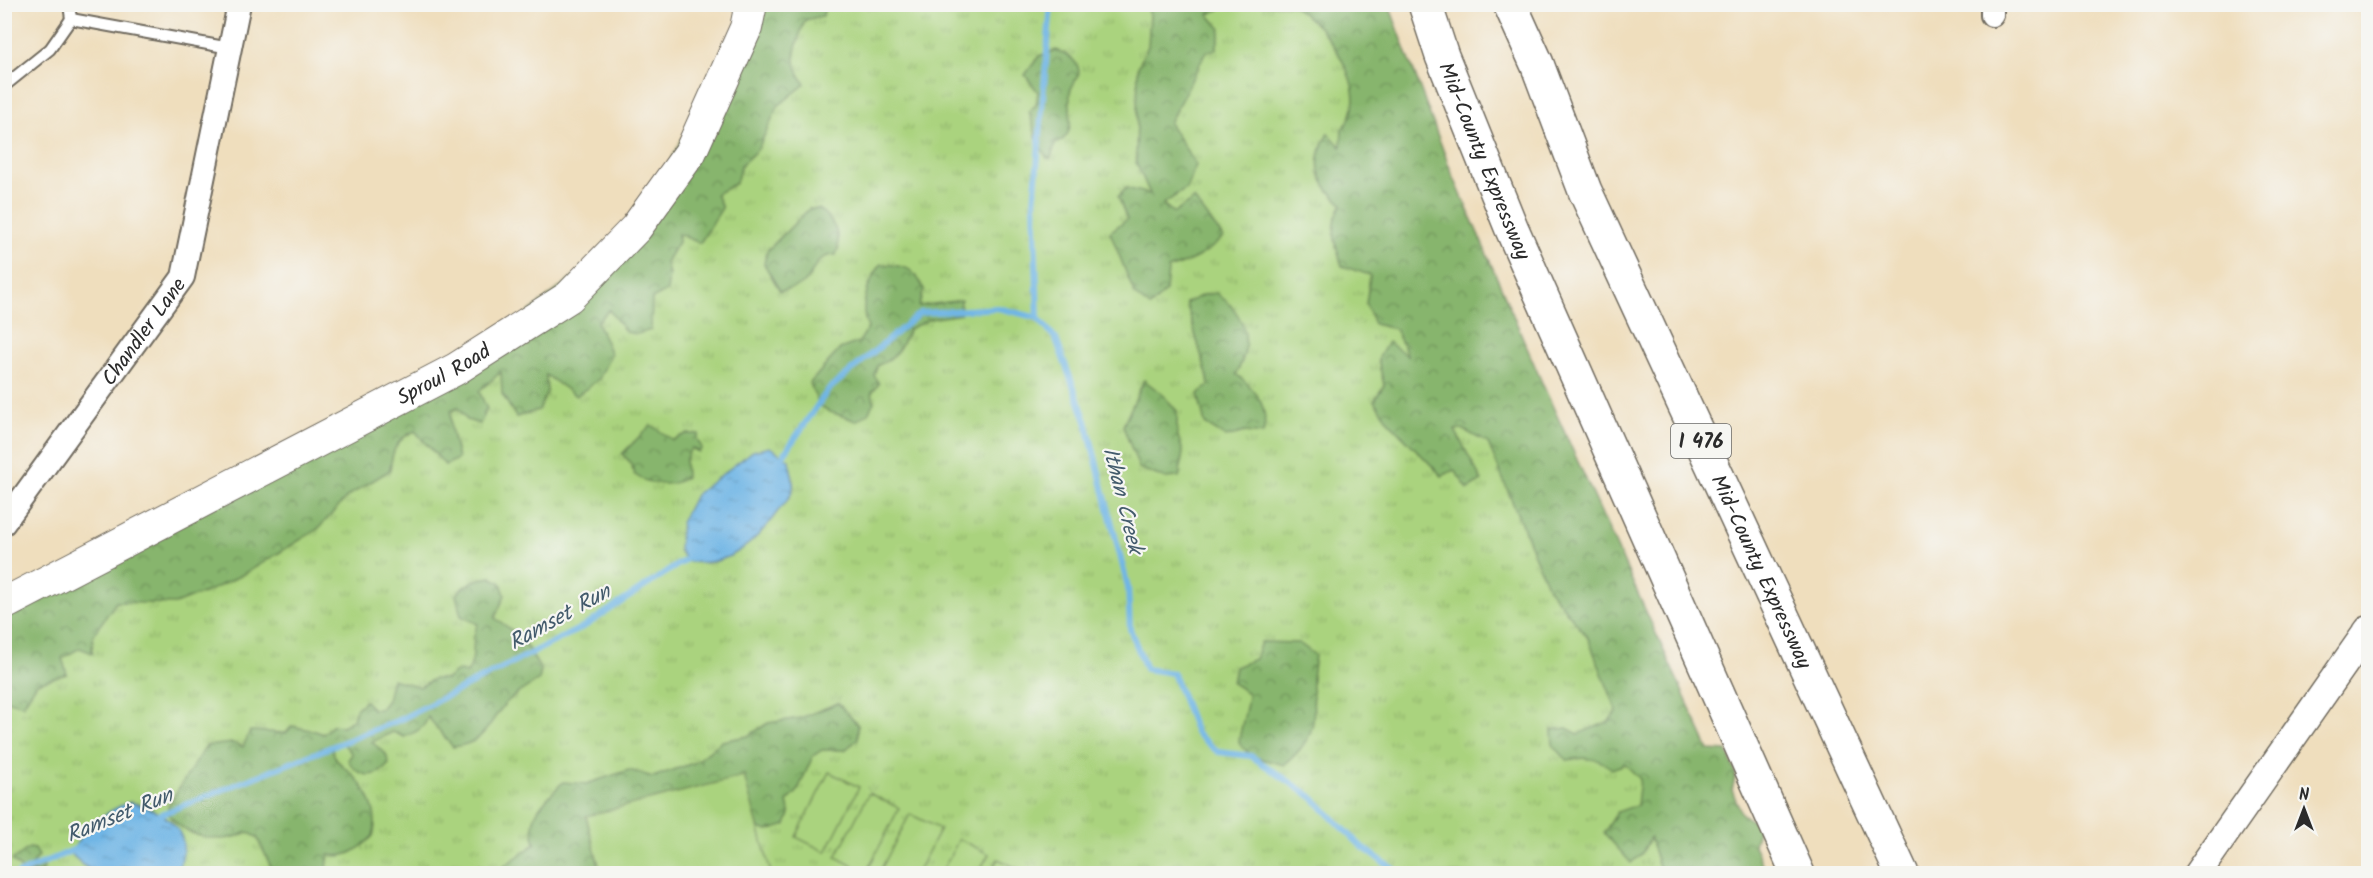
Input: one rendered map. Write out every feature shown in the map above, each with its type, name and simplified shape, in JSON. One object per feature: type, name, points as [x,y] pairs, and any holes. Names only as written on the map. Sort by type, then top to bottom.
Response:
[{"type":"highway","name":"Mid-County Expressway","points":[[1425,4],[1442,56],[1511,227],[1798,873]]},
{"type":"highway","name":"Mid-County Expressway","points":[[1510,4],[1537,64],[1585,191],[1902,873]]},
{"type":"main road","name":"Sproul Road","points":[[4,604],[456,369],[569,297],[636,228],[690,153],[746,28],[751,4]]},
{"type":"street","name":"Chandler Lane","points":[[4,523],[183,277],[239,4]]},
{"type":"street","points":[[2197,873],[2368,630]]},
{"type":"lane","points":[[4,86],[50,49],[71,19],[69,4]]},
{"type":"lane","points":[[71,19],[230,48]]},
{"type":"green space","points":[[751,4],[1373,5],[1754,874],[5,874],[5,604],[456,369],[636,228]]},
{"type":"green space","points":[[751,5],[825,5],[823,16],[805,20],[796,46],[796,67],[805,84],[778,106],[758,149],[741,165],[736,183],[716,194],[722,208],[700,243],[678,234],[679,240],[666,262],[669,275],[667,291],[652,299],[651,330],[637,334],[626,332],[609,310],[597,322],[611,354],[599,379],[576,396],[546,375],[547,392],[539,410],[516,417],[502,394],[501,372],[479,391],[487,409],[480,424],[467,420],[458,408],[451,411],[451,428],[458,459],[445,465],[415,431],[409,434],[396,446],[390,470],[348,496],[318,529],[246,573],[175,604],[116,602],[93,635],[92,653],[80,648],[62,658],[67,674],[37,683],[23,705],[5,700],[4,604],[456,369],[636,228]]},
{"type":"green space","points":[[1146,5],[1228,6],[1208,14],[1221,29],[1216,49],[1206,52],[1169,123],[1196,165],[1186,189],[1163,204],[1174,213],[1194,199],[1223,237],[1198,257],[1168,269],[1166,291],[1150,307],[1135,295],[1110,232],[1127,219],[1118,197],[1126,188],[1150,194],[1136,162],[1138,67],[1148,46],[1150,15]]},
{"type":"green space","points":[[1293,5],[1389,5],[1451,171],[1544,387],[1709,750],[1727,751],[1736,774],[1732,790],[1741,813],[1759,826],[1754,845],[1766,873],[1661,873],[1650,838],[1642,853],[1631,863],[1604,833],[1617,812],[1637,805],[1640,779],[1625,764],[1612,769],[1602,762],[1591,759],[1567,760],[1553,745],[1552,730],[1567,728],[1578,734],[1608,722],[1617,711],[1588,638],[1548,588],[1488,443],[1462,429],[1455,430],[1482,481],[1468,489],[1454,470],[1442,476],[1389,422],[1374,401],[1384,385],[1378,359],[1388,342],[1408,356],[1395,329],[1374,324],[1366,304],[1370,275],[1342,266],[1335,242],[1334,227],[1342,204],[1322,180],[1318,163],[1328,133],[1341,147],[1342,129],[1350,118],[1353,106],[1351,80],[1332,43],[1317,25]]},
{"type":"green space","points":[[1056,50],[1074,61],[1079,74],[1070,93],[1070,123],[1067,135],[1055,144],[1051,158],[1047,158],[1037,140],[1029,111],[1036,105],[1038,92],[1025,75],[1039,56]]},
{"type":"green space","points":[[809,209],[819,209],[832,223],[838,241],[836,255],[819,261],[804,283],[780,291],[764,264],[767,251]]},
{"type":"green space","points":[[881,264],[902,267],[916,276],[924,289],[919,306],[961,300],[960,314],[930,319],[909,329],[893,356],[878,365],[874,375],[879,384],[872,392],[874,402],[868,413],[856,421],[822,407],[810,383],[840,349],[859,342],[868,328],[864,303],[872,279]]},
{"type":"green space","points":[[1216,293],[1234,310],[1244,329],[1245,351],[1236,374],[1250,386],[1260,400],[1265,416],[1263,434],[1245,432],[1226,437],[1205,424],[1198,394],[1209,385],[1208,378],[1186,303],[1203,295]]},
{"type":"green space","points":[[1144,380],[1162,394],[1177,411],[1177,433],[1183,452],[1179,477],[1164,478],[1139,468],[1123,426]]},
{"type":"green space","points":[[651,425],[673,440],[686,434],[699,434],[697,439],[702,448],[699,452],[691,448],[685,461],[686,477],[674,483],[660,484],[635,475],[630,462],[622,454]]},
{"type":"green space","points":[[491,577],[501,583],[505,595],[495,618],[520,636],[541,670],[539,680],[508,701],[486,730],[465,745],[453,747],[428,717],[422,727],[404,737],[393,732],[372,742],[386,754],[389,764],[373,775],[362,773],[352,766],[348,760],[352,754],[342,742],[332,746],[340,764],[350,772],[367,793],[375,818],[375,827],[373,836],[359,848],[348,854],[329,855],[326,873],[289,873],[272,869],[257,837],[247,832],[226,838],[203,837],[183,828],[167,811],[169,804],[206,746],[233,743],[243,747],[250,731],[286,733],[292,726],[323,734],[333,725],[342,726],[353,720],[356,709],[365,701],[373,709],[380,709],[387,700],[392,679],[420,687],[433,679],[447,679],[456,672],[467,673],[472,661],[474,636],[478,624],[461,616],[456,595],[471,582]]},
{"type":"green space","points":[[1261,642],[1299,643],[1315,655],[1312,676],[1314,712],[1311,731],[1301,748],[1284,765],[1251,756],[1239,743],[1248,693],[1232,683],[1235,667],[1255,659]]},
{"type":"green space","points":[[838,703],[858,725],[858,739],[845,750],[822,750],[813,756],[797,792],[787,802],[790,814],[786,825],[768,831],[751,826],[586,816],[601,873],[460,874],[478,865],[496,872],[535,844],[533,824],[535,816],[543,803],[563,782],[586,784],[629,770],[653,777],[696,762],[722,741],[748,736],[768,723],[801,718]]},
{"type":"green space","points":[[829,772],[859,787],[826,852],[796,837]]},
{"type":"green space","points":[[744,776],[771,873],[601,873],[586,816]]},
{"type":"green space","points":[[869,793],[899,808],[866,873],[836,857]]},
{"type":"green space","points":[[910,814],[940,829],[917,873],[879,873]]},
{"type":"green space","points":[[959,839],[989,854],[978,873],[941,873]]},
{"type":"green space","points":[[29,848],[35,849],[39,856],[32,864],[44,867],[43,872],[25,873],[12,860]]},
{"type":"green space","points":[[998,859],[1027,873],[990,873]]},
{"type":"water","points":[[770,447],[789,460],[793,488],[786,502],[760,533],[739,551],[715,561],[701,563],[686,561],[679,550],[681,523],[695,495],[753,451]]},
{"type":"water","points":[[130,802],[144,806],[167,818],[181,835],[182,859],[176,873],[92,873],[71,854],[81,837],[95,822],[112,810]]},
{"type":"waterway","name":"Ithan Creek","points":[[1051,4],[1034,203],[1038,318],[1056,339],[1086,421],[1128,587],[1130,629],[1146,669],[1173,673],[1196,733],[1218,752],[1251,756],[1312,797],[1361,846],[1400,874]]},
{"type":"waterway","name":"Ramset Run","points":[[780,460],[828,390],[920,313],[998,308],[1038,318]]},
{"type":"waterway","name":"Ramset Run","points":[[154,817],[399,720],[585,626],[691,556]]},
{"type":"waterway","name":"Ramset Run","points":[[18,874],[78,848]]}]
